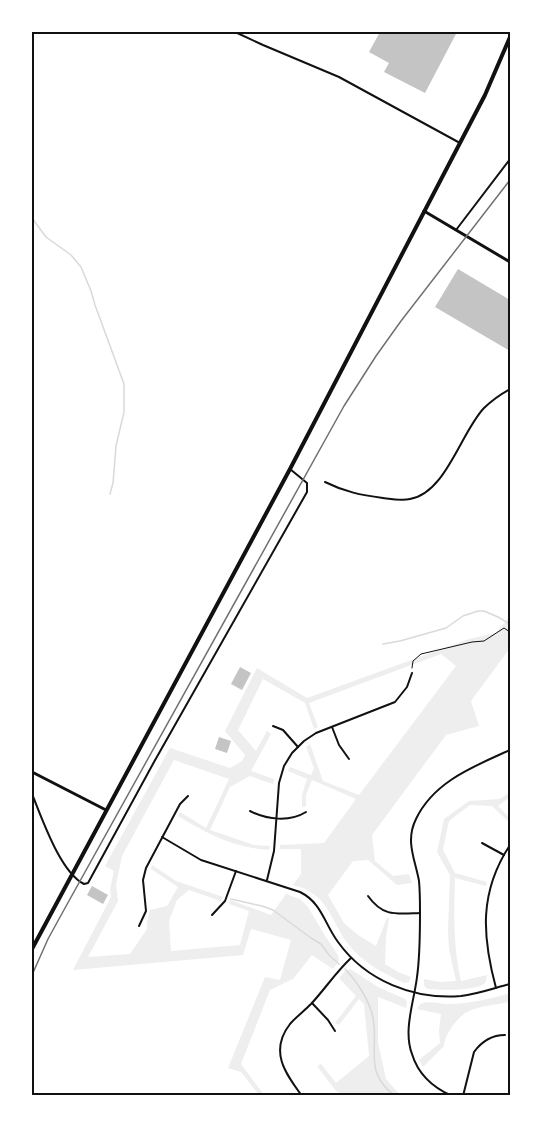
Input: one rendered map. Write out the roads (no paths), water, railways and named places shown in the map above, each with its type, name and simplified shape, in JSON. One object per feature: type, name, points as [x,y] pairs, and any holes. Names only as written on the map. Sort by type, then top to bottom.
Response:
[{"type":"main road","points":[[32,949],[290,469],[485,95],[510,37]]},
{"type":"main road","points":[[424,211],[510,262]]},
{"type":"main road","points":[[32,772],[106,810]]},
{"type":"street","points":[[235,32],[339,77],[460,142]]},
{"type":"street","points":[[456,230],[510,159]]},
{"type":"street","points":[[325,482],[359,495],[391,499],[411,499],[424,494],[434,487],[442,476],[484,408],[510,389]]},
{"type":"street","points":[[32,794],[59,855],[77,880],[84,884],[89,882],[154,762],[307,492],[308,486],[305,481],[290,469]]},
{"type":"street","points":[[267,881],[273,858],[279,783],[288,760],[310,737],[394,702],[407,687],[412,673]]},
{"type":"street","points":[[273,726],[283,730],[298,747]]},
{"type":"street","points":[[332,727],[339,745],[350,759]]},
{"type":"street","points":[[452,1095],[429,1081],[416,1065],[409,1038],[418,966],[420,913],[418,879],[410,842],[412,827],[417,815],[436,792],[460,774],[510,750]]},
{"type":"street","points":[[139,926],[146,911],[144,875],[146,868],[180,804],[188,796]]},
{"type":"street","points":[[250,811],[260,816],[276,818],[296,818],[306,812]]},
{"type":"street","points":[[162,837],[201,860],[300,892],[312,899],[351,958],[385,982],[415,993],[436,996],[463,996],[510,984]]},
{"type":"street","points":[[482,843],[504,855]]},
{"type":"street","points":[[496,988],[487,954],[485,923],[490,889],[510,845]]},
{"type":"street","points":[[212,915],[225,901],[236,871]]},
{"type":"street","points":[[368,896],[378,908],[388,913],[420,913]]},
{"type":"street","points":[[302,1095],[283,1069],[280,1058],[282,1039],[288,1027],[351,958]]},
{"type":"street","points":[[312,1003],[335,1031]]},
{"type":"street","points":[[463,1095],[474,1052],[486,1040],[505,1035]]},
{"type":"waterway","points":[[32,218],[46,237],[71,255],[81,267],[124,384],[124,412],[116,446],[110,494]]},
{"type":"waterway","points":[[383,644],[446,628],[463,616],[478,611],[484,611],[510,624]]},
{"type":"waterway","points":[[231,899],[273,910],[321,944],[339,964]]},
{"type":"waterway","points":[[345,969],[358,985],[369,1005],[373,1018],[376,1069],[385,1087],[395,1096]]},
{"type":"railway","points":[[32,975],[48,939],[344,406],[401,321],[510,180]]}]
